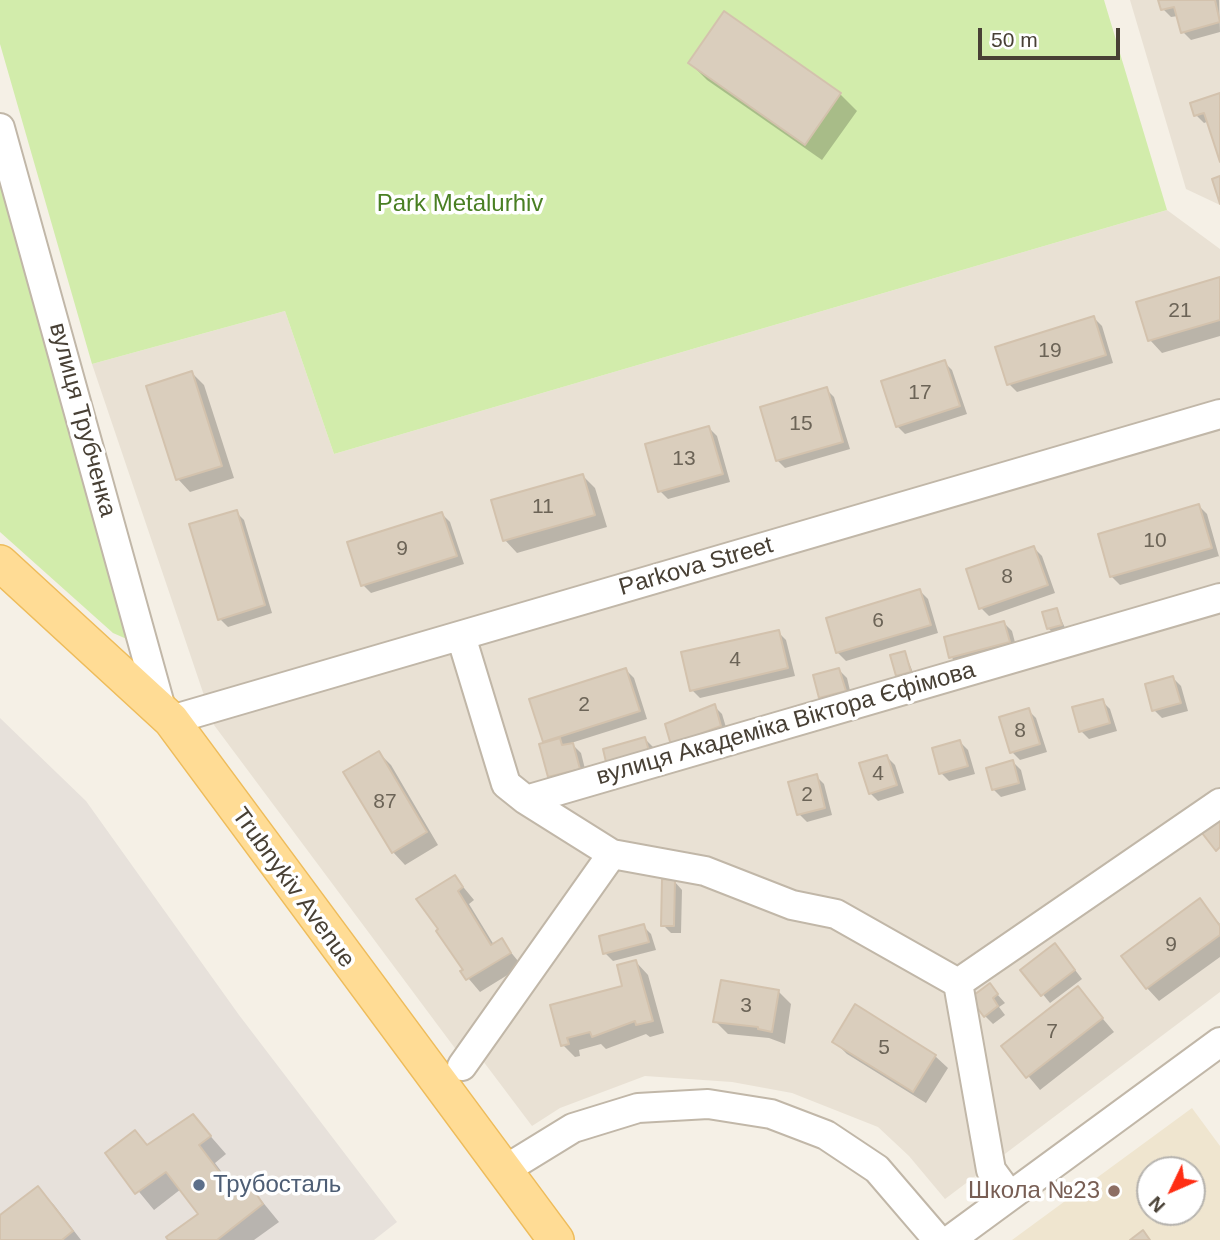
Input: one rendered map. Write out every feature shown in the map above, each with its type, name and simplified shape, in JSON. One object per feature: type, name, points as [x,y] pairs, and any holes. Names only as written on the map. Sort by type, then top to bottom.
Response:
[{"type":"main road","name":"Trubnykiv Avenue","points":[[0,564],[167,716],[556,1240]]},
{"type":"street","name":"вулиця Трубченка","points":[[0,128],[167,716]]},
{"type":"street","name":"Parkova Street","points":[[167,716],[461,636],[1220,414]]},
{"type":"street","name":"вулиця Академіка Віктора Єфімова","points":[[526,800],[1220,598]]},
{"type":"street","points":[[461,636],[506,784],[526,800],[612,854],[705,871],[792,905],[836,914],[958,983]]},
{"type":"street","points":[[958,983],[1220,803]]},
{"type":"street","points":[[462,1066],[612,854]]},
{"type":"street","points":[[958,983],[991,1170],[1010,1196]]},
{"type":"street","points":[[950,1240],[1220,1042]]},
{"type":"street","points":[[503,1171],[573,1128],[638,1108],[708,1104],[771,1114],[826,1135],[877,1169],[938,1240]]},
{"type":"shaded area","points":[[1130,0],[1220,0],[1220,205],[1186,189]]},
{"type":"shaded area","points":[[1167,210],[1220,249],[1220,992],[945,1199],[909,1156],[878,1127],[792,1093],[732,1082],[645,1076],[560,1108],[532,1126],[480,1057],[460,1055],[214,725],[92,364],[285,311],[334,454]]},
{"type":"shaded area","points":[[0,718],[86,801],[239,1015],[397,1222],[374,1240],[0,1240]]},
{"type":"shaded area","name":"Школа №23","points":[[1192,1108],[1220,1146],[1220,1240],[1012,1240]]},
{"type":"green space","name":"Park Metalurhiv","points":[[0,0],[1104,0],[1167,210],[334,454],[285,311],[92,364],[0,44]]},
{"type":"green space","points":[[0,176],[129,640],[113,633],[0,532]]},
{"type":"building","points":[[1158,0],[1215,0],[1220,22],[1181,33],[1174,7],[1161,10]]},
{"type":"building","points":[[724,11],[841,93],[805,145],[688,63]]},
{"type":"building","points":[[1220,93],[1220,162],[1204,113],[1194,116],[1190,103]]},
{"type":"building","points":[[1220,176],[1220,204],[1212,179]]},
{"type":"building","points":[[1220,277],[1220,320],[1148,341],[1136,302]]},
{"type":"building","points":[[1094,316],[1106,355],[1007,385],[995,347]]},
{"type":"building","points":[[945,360],[960,406],[896,427],[881,381]]},
{"type":"building","points":[[192,371],[222,466],[176,480],[146,386]]},
{"type":"building","points":[[827,387],[843,442],[776,461],[760,407]]},
{"type":"building","points":[[709,426],[723,474],[658,492],[645,444]]},
{"type":"building","points":[[583,474],[595,515],[503,541],[491,500]]},
{"type":"building","points":[[1199,504],[1212,548],[1110,577],[1098,534]]},
{"type":"building","points":[[237,510],[265,605],[218,620],[189,524]]},
{"type":"building","points":[[442,512],[457,556],[361,586],[347,542]]},
{"type":"building","points":[[1034,546],[1048,585],[979,609],[966,569]]},
{"type":"building","points":[[920,589],[931,625],[836,653],[826,618]]},
{"type":"building","points":[[1057,608],[1062,625],[1047,629],[1042,612]]},
{"type":"building","points":[[1004,621],[1010,642],[949,658],[944,637]]},
{"type":"building","points":[[779,630],[788,668],[690,691],[681,652]]},
{"type":"building","points":[[905,651],[911,672],[896,676],[890,655]]},
{"type":"building","points":[[626,668],[640,711],[543,742],[529,699]]},
{"type":"building","points":[[839,668],[846,691],[819,698],[813,675]]},
{"type":"building","points":[[1173,676],[1181,703],[1152,711],[1145,684]]},
{"type":"building","points":[[1103,699],[1110,723],[1079,732],[1072,707]]},
{"type":"building","points":[[715,704],[721,726],[671,745],[665,724]]},
{"type":"building","points":[[1029,708],[1040,744],[1010,753],[999,717]]},
{"type":"building","points":[[645,737],[649,751],[606,762],[603,749]]},
{"type":"building","points":[[560,738],[562,745],[573,743],[580,769],[548,777],[539,744]]},
{"type":"building","points":[[960,740],[968,766],[939,774],[932,748]]},
{"type":"building","points":[[379,751],[427,832],[392,853],[343,772]]},
{"type":"building","points":[[887,755],[897,785],[869,794],[859,763]]},
{"type":"building","points":[[1013,760],[1019,783],[992,790],[986,768]]},
{"type":"building","points":[[817,774],[825,808],[797,815],[788,782]]},
{"type":"building","points":[[1220,819],[1220,847],[1216,851],[1202,833]]},
{"type":"building","points":[[455,875],[463,887],[458,891],[491,945],[502,938],[511,953],[466,980],[460,971],[463,970],[436,931],[438,929],[416,899]]},
{"type":"building","points":[[662,879],[675,880],[674,926],[661,926]]},
{"type":"building","points":[[1200,898],[1220,926],[1220,935],[1146,989],[1121,956]]},
{"type":"building","points":[[644,924],[649,942],[603,954],[599,936]]},
{"type":"building","points":[[1055,943],[1075,970],[1041,996],[1020,970]]},
{"type":"building","points":[[636,960],[653,1021],[636,1025],[635,1021],[592,1037],[590,1032],[567,1038],[569,1044],[561,1046],[550,1005],[622,986],[617,965]]},
{"type":"building","points":[[721,980],[779,990],[772,1032],[758,1027],[713,1022]]},
{"type":"building","points":[[990,983],[998,994],[993,998],[998,1006],[984,1017],[970,998]]},
{"type":"building","points":[[1078,986],[1103,1018],[1026,1078],[1001,1046]]},
{"type":"building","points":[[855,1004],[936,1055],[913,1092],[832,1042]]},
{"type":"building","points":[[193,1114],[211,1136],[199,1145],[233,1190],[247,1180],[263,1204],[217,1240],[168,1240],[166,1237],[198,1214],[166,1172],[135,1194],[105,1153],[135,1130],[147,1145]]},
{"type":"building","points":[[38,1186],[73,1231],[62,1240],[0,1240],[0,1215]]},
{"type":"building","points":[[1143,1230],[1150,1240],[1130,1240]]},
{"type":"place","name":"Трубосталь","points":[[199,1185]]},
{"type":"place","name":"Школа №23","points":[[1114,1191]]}]
